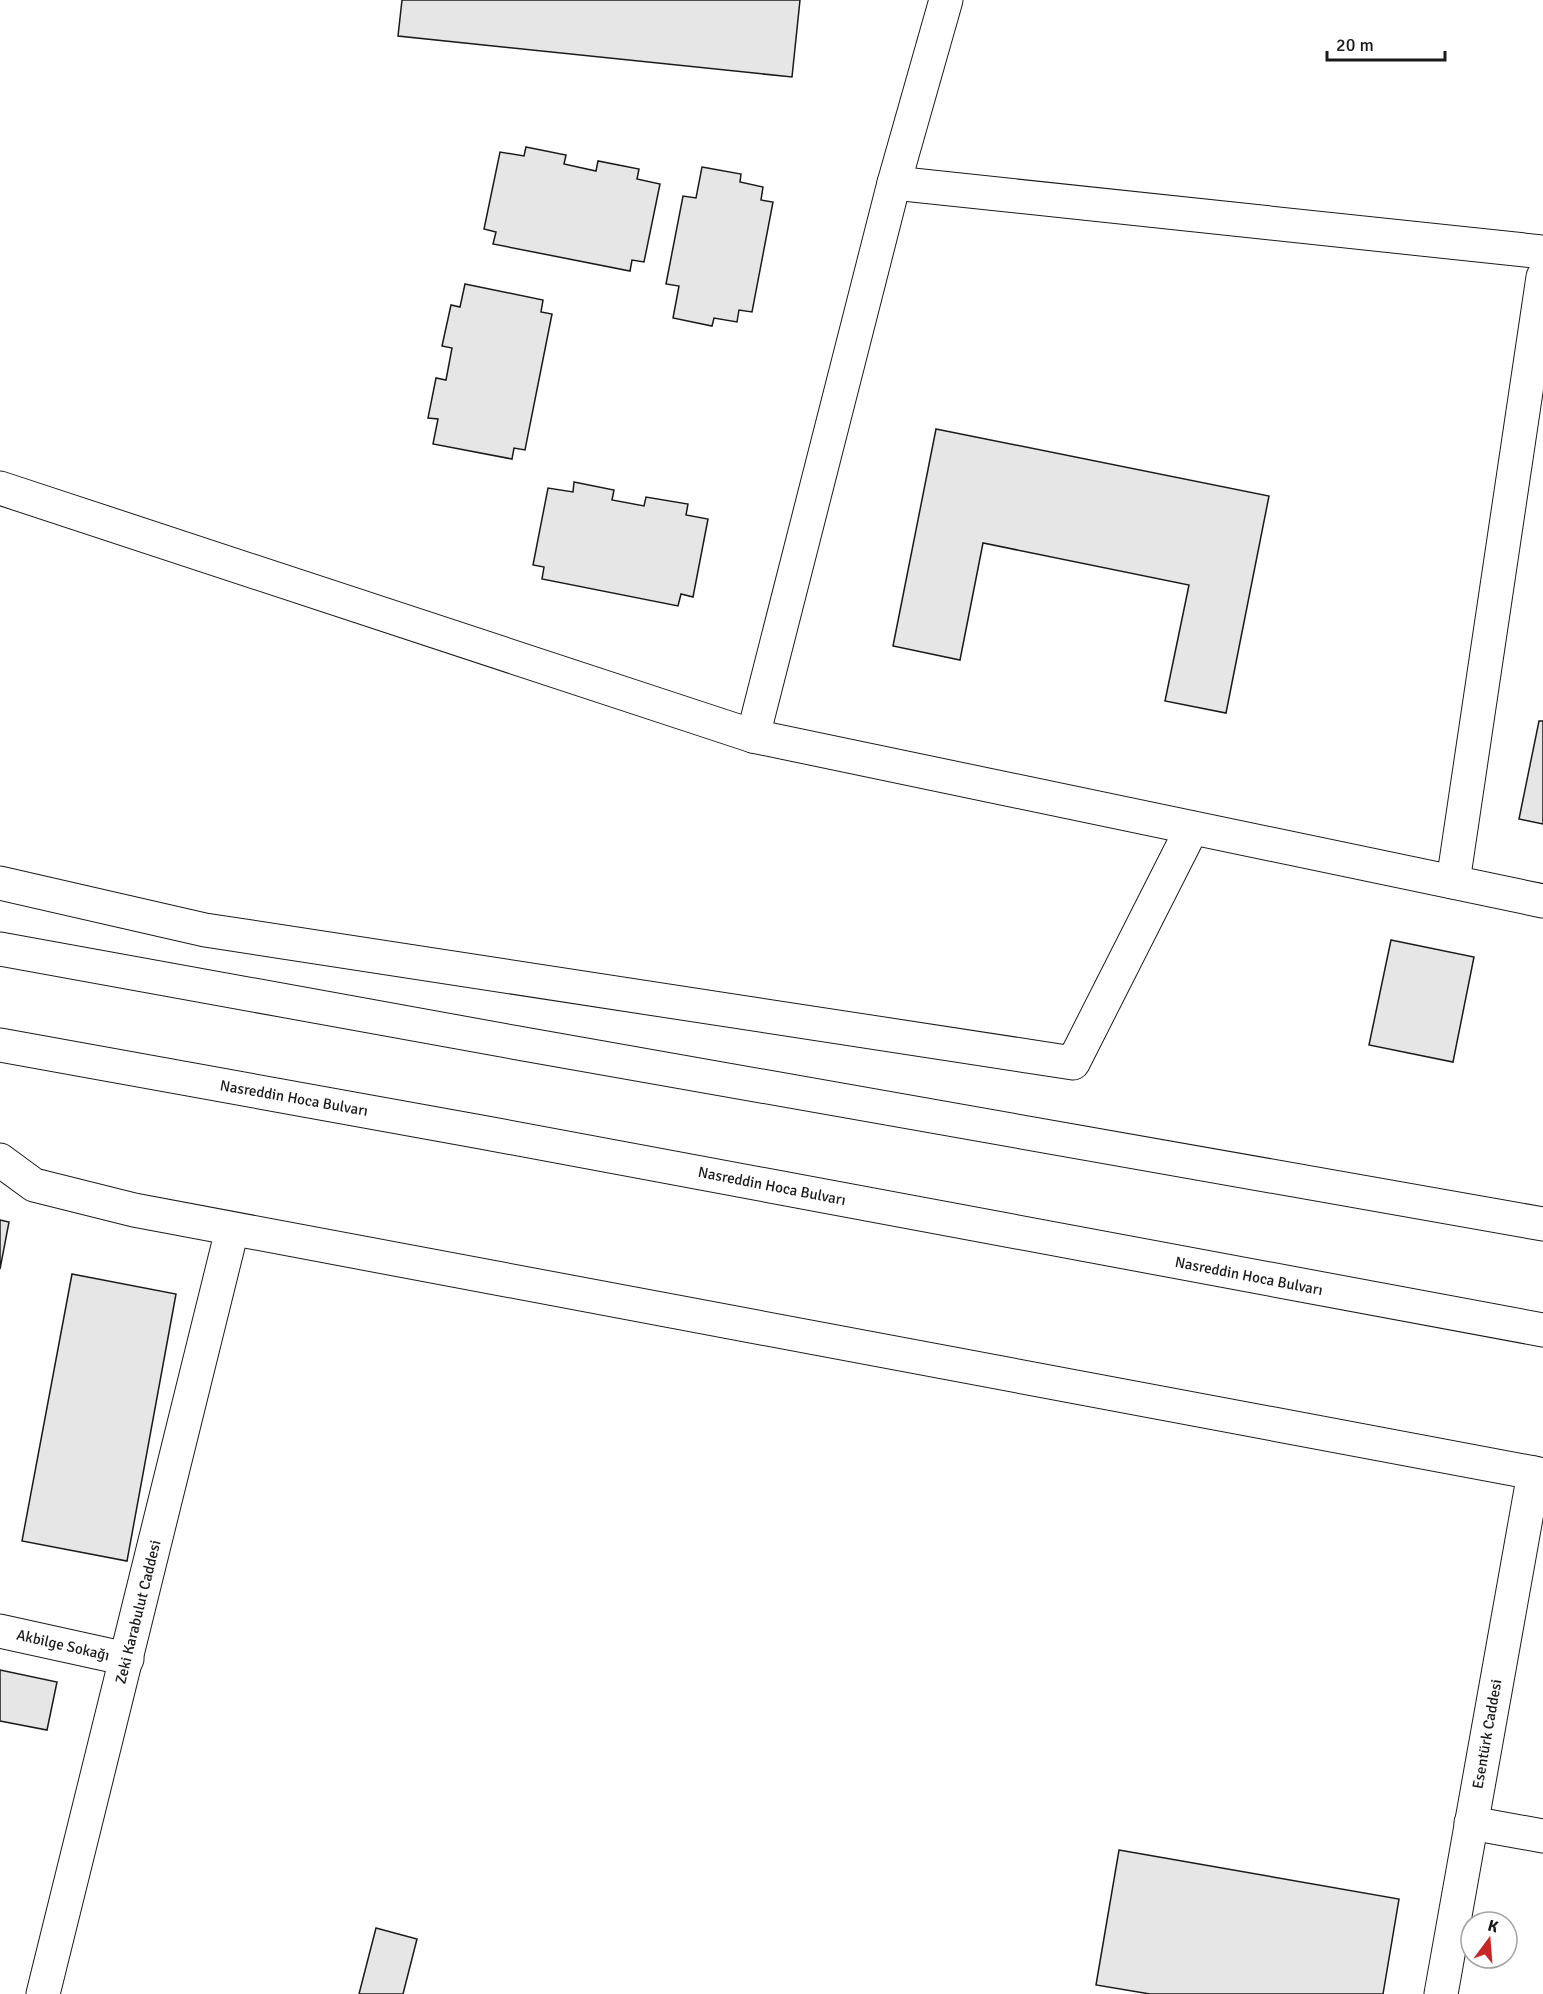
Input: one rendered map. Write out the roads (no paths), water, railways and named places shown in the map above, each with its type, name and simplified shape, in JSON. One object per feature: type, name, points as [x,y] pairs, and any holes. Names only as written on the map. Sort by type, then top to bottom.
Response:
[{"type":"main road","points":[[753,736],[894,183],[946,0]]},
{"type":"main road","points":[[894,183],[1543,252]]},
{"type":"main road","points":[[1453,882],[1543,277]]},
{"type":"main road","points":[[0,488],[753,736],[1543,901]]},
{"type":"main road","points":[[0,884],[205,930],[1073,1063],[1192,828]]},
{"type":"main road","points":[[0,949],[1543,1224]]},
{"type":"main road","name":"Nasreddin Hoca Bulvarı","points":[[0,1045],[505,1136],[1543,1330]]},
{"type":"main road","points":[[0,1160],[34,1185],[134,1210],[1538,1474]]},
{"type":"main road","name":"Zeki Karabulut Caddesi","points":[[44,1994],[232,1230]]},
{"type":"main road","name":"Esentürk Caddesi","points":[[1441,1994],[1538,1474]]},
{"type":"main road","name":"Akbilge Sokağı","points":[[0,1631],[127,1659]]},
{"type":"main road","points":[[1472,1823],[1543,1836]]}]
